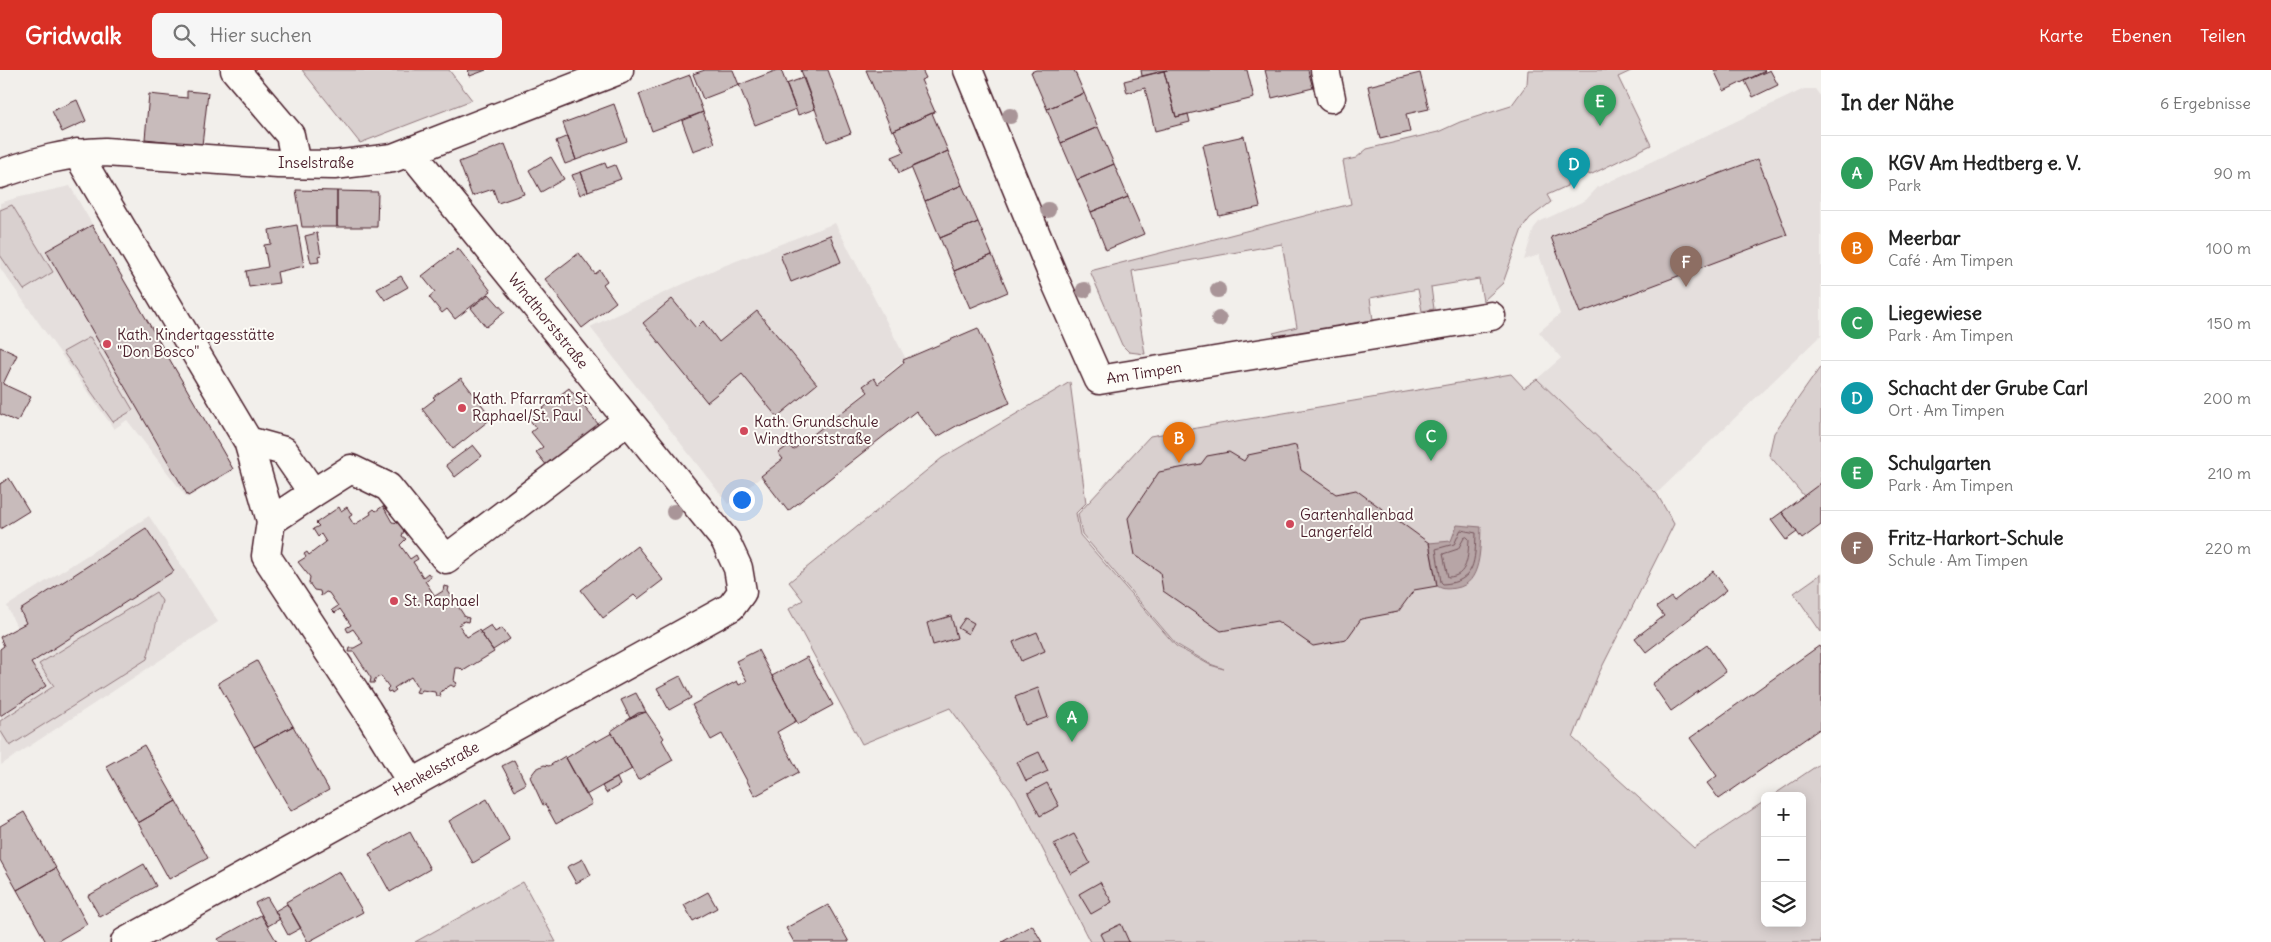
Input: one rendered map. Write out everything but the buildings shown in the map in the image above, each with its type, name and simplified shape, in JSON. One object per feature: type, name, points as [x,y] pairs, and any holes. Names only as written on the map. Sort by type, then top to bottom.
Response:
[{"type":"street","points":[[235,70],[290,135],[287,164]]},
{"type":"street","name":"Inselstraße","points":[[0,174],[48,158],[76,153],[105,152],[287,164],[355,164],[393,158],[619,70]]},
{"type":"street","name":"Am Timpen","points":[[968,70],[1056,283],[1100,380],[1491,316]]},
{"type":"street","points":[[1325,70],[1331,98]]},
{"type":"street","name":"Windthorststraße","points":[[411,152],[725,540],[738,568],[742,592]]},
{"type":"street","points":[[76,153],[248,441],[271,521],[266,556],[412,782]]},
{"type":"street","points":[[271,521],[351,469],[388,487],[446,559],[627,421]]},
{"type":"street","points":[[248,441],[284,451],[313,493]]},
{"type":"street","name":"Henkelsstraße","points":[[125,942],[731,607],[742,592]]},
{"type":"shaded area","points":[[302,70],[449,70],[472,100],[360,143]]},
{"type":"shaded area","points":[[1528,70],[1633,70],[1618,77],[1651,145],[1590,175],[1582,171],[1574,173],[1569,176],[1567,186],[1547,195],[1551,202],[1530,218],[1522,229],[1503,283],[1483,301],[1479,279],[1431,287],[1434,309],[1422,311],[1418,289],[1370,298],[1373,320],[1277,337],[1273,333],[1297,327],[1282,244],[1132,271],[1145,354],[1129,352],[1122,345],[1090,271],[1351,204],[1343,161],[1356,158],[1367,149],[1438,132],[1460,122],[1511,106],[1527,84]]},
{"type":"shaded area","points":[[1804,89],[1815,89],[1821,97],[1821,335],[1656,494],[1537,379],[1561,358],[1539,332],[1560,314],[1539,255],[1524,260],[1534,228],[1539,222],[1586,200],[1598,187]]},
{"type":"shaded area","name":"Kath. Kindertagesstätte \"Don Bosco\"","points":[[70,186],[234,470],[187,498],[127,420],[114,429],[0,268],[0,203]]},
{"type":"shaded area","points":[[12,205],[53,272],[24,290],[0,255],[0,210]]},
{"type":"shaded area","name":"Kath. Grundschule Windthorststraße","points":[[835,223],[906,359],[728,504],[590,327],[718,268]]},
{"type":"shaded area","points":[[90,337],[133,410],[113,422],[63,352]]},
{"type":"shaded area","points":[[1821,366],[1821,516],[1769,455],[1774,433]]},
{"type":"shaded area","points":[[1511,374],[1524,388],[1537,379],[1657,494],[1674,524],[1598,675],[1573,738],[1694,848],[1761,804],[1761,927],[1806,927],[1806,792],[1778,792],[1821,763],[1821,942],[1090,942],[1016,797],[950,708],[862,744],[789,609],[803,600],[789,582],[942,458],[1070,382],[1086,503],[1076,513],[1080,535],[1176,646],[1210,665],[1224,669],[1210,664],[1176,644],[1082,534],[1078,514],[1150,436]]},
{"type":"shaded area","points":[[149,516],[218,622],[1,765],[0,649],[3,646],[0,637],[17,628],[7,606]]},
{"type":"shaded area","points":[[1821,574],[1821,632],[1794,593]]},
{"type":"shaded area","points":[[156,592],[162,601],[147,659],[10,746],[0,730],[0,721],[54,686],[39,664]]},
{"type":"shaded area","points":[[523,882],[556,942],[415,942]]},
{"type":"water","points":[[1457,525],[1481,527],[1478,564],[1471,580],[1456,588],[1444,589],[1437,586],[1429,543],[1451,541]]},
{"type":"place","name":"Schulgarten","points":[[1600,126]]},
{"type":"place","name":"Schacht der Grube Carl","points":[[1574,189]]},
{"type":"place","name":"Fritz-Harkort-Schule","points":[[1686,287]]},
{"type":"place","name":"Kath. Kindertagesstätte \"Don Bosco\"","points":[[107,344]]},
{"type":"place","name":"Kath. Pfarramt St. Raphael/St. Paul","points":[[462,408]]},
{"type":"place","name":"Kath. Grundschule Windthorststraße","points":[[744,431]]},
{"type":"place","name":"Liegewiese","points":[[1431,461]]},
{"type":"place","name":"Meerbar","points":[[1179,463]]},
{"type":"place","name":"Gartenhallenbad Langerfeld","points":[[1290,524]]},
{"type":"place","name":"St. Raphael","points":[[394,601]]},
{"type":"place","name":"KGV Am Hedtberg e. V.","points":[[1072,742]]}]
